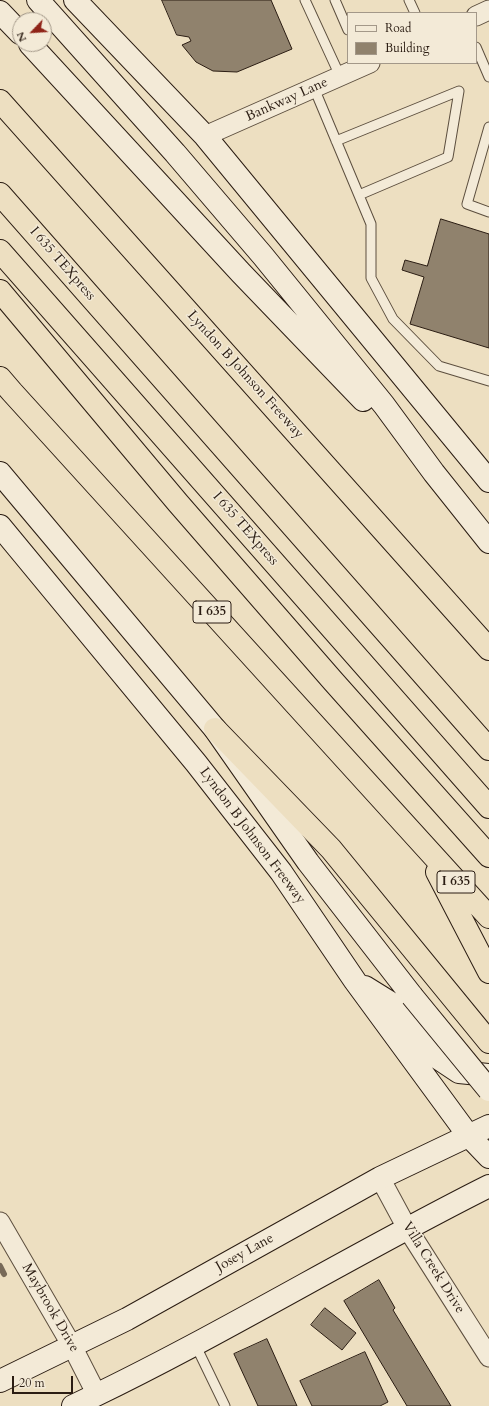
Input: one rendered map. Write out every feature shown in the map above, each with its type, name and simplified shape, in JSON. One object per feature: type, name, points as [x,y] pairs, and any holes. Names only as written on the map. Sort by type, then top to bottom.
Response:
[{"type":"highway","name":"Lyndon B Johnson Freeway","points":[[0,101],[489,649]]},
{"type":"highway","name":"I 635 TEXpress","points":[[0,194],[489,749]]},
{"type":"highway","name":"I 635 TEXpress","points":[[0,251],[489,807]]},
{"type":"highway","points":[[0,291],[178,503],[332,681],[489,856]]},
{"type":"highway","name":"I 635","points":[[0,378],[489,917]]},
{"type":"highway","points":[[215,729],[330,849],[489,1042]]},
{"type":"highway","points":[[424,846],[489,972]]},
{"type":"main road","points":[[38,0],[175,153],[263,256],[384,405],[434,473],[489,542]]},
{"type":"main road","points":[[75,0],[205,136],[489,480]]},
{"type":"main road","points":[[0,12],[12,25]]},
{"type":"main road","points":[[37,52],[241,273],[434,473]]},
{"type":"main road","points":[[0,473],[215,729],[308,862],[412,996],[489,1090]]},
{"type":"main road","name":"Lyndon B Johnson Freeway","points":[[0,526],[196,763],[281,872],[355,981],[468,1135],[489,1157]]},
{"type":"main road","points":[[355,981],[394,1005],[435,1056],[458,1072],[489,1075]]},
{"type":"main road","name":"Josey Lane","points":[[0,1381],[127,1319],[380,1178],[489,1126]]},
{"type":"main road","points":[[73,1406],[150,1369],[408,1228],[489,1186]]},
{"type":"street","points":[[477,16],[489,10]]},
{"type":"street","name":"Bankway Lane","points":[[205,136],[365,64]]},
{"type":"street","name":"Villa Creek Drive","points":[[380,1178],[408,1228],[489,1357]]},
{"type":"street","name":"Maybrook Drive","points":[[0,1222],[72,1346],[97,1395]]},
{"type":"lane","points":[[305,0],[340,76]]},
{"type":"lane","points":[[335,0],[347,28]]},
{"type":"lane","points":[[409,0],[415,12]]},
{"type":"lane","points":[[477,49],[489,77]]},
{"type":"lane","points":[[314,88],[371,224],[371,278],[393,319],[439,366],[489,381]]},
{"type":"lane","points":[[336,140],[459,91],[448,157],[359,195]]},
{"type":"lane","points":[[489,127],[467,204],[489,212]]},
{"type":"lane","points":[[195,1344],[225,1406]]},
{"type":"building","points":[[162,0],[271,0],[292,49],[237,72],[213,71],[196,62],[182,45],[191,41],[189,37],[177,35]]},
{"type":"building","points":[[441,219],[489,234],[489,348],[410,324],[424,277],[402,270],[405,260],[427,266]]},
{"type":"building","points":[[379,1280],[395,1308],[393,1310],[451,1406],[407,1406],[344,1301]]},
{"type":"building","points":[[325,1308],[356,1333],[342,1350],[311,1325]]},
{"type":"building","points":[[267,1339],[297,1406],[258,1406],[234,1354]]},
{"type":"building","points":[[365,1352],[388,1402],[380,1406],[312,1406],[300,1381]]},
{"type":"waterway","points":[[0,1266],[4,1274]]}]
